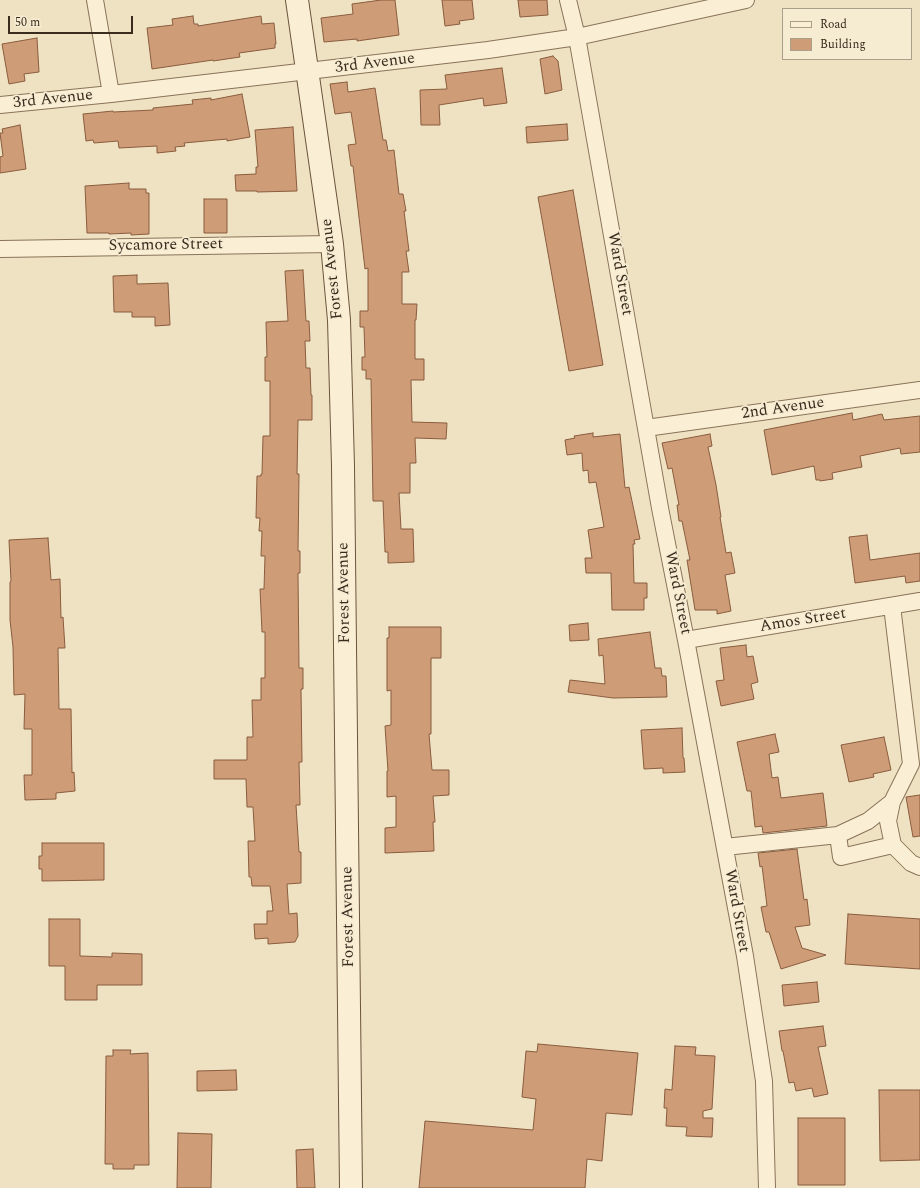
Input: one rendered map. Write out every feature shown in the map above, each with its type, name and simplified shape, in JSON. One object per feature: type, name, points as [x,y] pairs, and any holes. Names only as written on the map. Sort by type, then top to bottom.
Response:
[{"type":"street","points":[[95,0],[111,94]]},
{"type":"street","name":"Forest Avenue","points":[[296,0],[308,71],[332,244],[339,320],[344,466],[352,1188]]},
{"type":"street","name":"Ward Street","points":[[568,0],[577,37],[660,508],[745,956],[764,1080],[767,1188]]},
{"type":"street","name":"3rd Avenue","points":[[0,105],[111,94],[480,51],[577,37],[746,0]]},
{"type":"street","name":"Sycamore Street","points":[[0,249],[332,244]]},
{"type":"street","name":"2nd Avenue","points":[[646,428],[920,390]]},
{"type":"street","name":"Amos Street","points":[[686,640],[920,602]]},
{"type":"street","points":[[892,606],[911,764],[892,802],[888,822],[893,845],[911,863],[920,867]]},
{"type":"street","points":[[725,847],[838,835],[868,822],[892,802]]},
{"type":"street","points":[[838,835],[841,857],[893,845]]},
{"type":"building","points":[[381,0],[395,0],[399,35],[357,41],[357,39],[324,42],[321,18],[353,14],[352,4]]},
{"type":"building","points":[[442,0],[472,0],[474,19],[459,21],[460,24],[445,26]]},
{"type":"building","points":[[518,0],[547,0],[548,15],[520,17]]},
{"type":"building","points":[[193,16],[194,24],[198,24],[198,26],[261,16],[262,24],[274,23],[275,48],[239,53],[240,57],[152,69],[147,28],[173,25],[172,19]]},
{"type":"building","points":[[37,38],[39,72],[24,74],[25,81],[9,84],[2,44]]},
{"type":"building","points":[[553,56],[558,61],[562,90],[545,94],[540,59]]},
{"type":"building","points":[[502,68],[507,103],[484,106],[483,98],[439,105],[440,125],[421,125],[420,90],[447,89],[445,75]]},
{"type":"building","points":[[347,82],[348,92],[375,88],[383,140],[386,140],[388,151],[394,150],[399,194],[403,194],[406,211],[404,211],[409,251],[406,251],[409,272],[402,272],[402,304],[417,304],[415,320],[415,359],[424,359],[424,380],[411,380],[412,422],[447,423],[446,439],[415,438],[416,463],[410,463],[410,493],[399,493],[401,529],[413,529],[414,562],[388,563],[388,552],[385,552],[383,501],[373,501],[371,379],[366,379],[366,370],[362,370],[362,357],[365,357],[364,327],[360,327],[360,311],[368,311],[368,268],[365,269],[353,166],[351,166],[348,145],[356,144],[351,112],[335,114],[330,84]]},
{"type":"building","points":[[242,94],[250,137],[227,141],[227,139],[184,143],[185,146],[175,147],[176,151],[157,153],[157,146],[119,148],[118,141],[94,143],[93,140],[86,141],[83,114],[113,111],[153,110],[153,108],[193,104],[192,100],[211,98],[211,100]]},
{"type":"building","points":[[567,124],[568,140],[527,143],[526,127]]},
{"type":"building","points":[[20,125],[26,169],[0,173],[0,157],[3,156],[0,133],[3,133],[2,129]]},
{"type":"building","points":[[293,127],[297,191],[236,191],[235,175],[256,174],[256,167],[258,167],[255,130]]},
{"type":"building","points":[[129,183],[129,189],[146,189],[146,193],[149,193],[149,234],[131,235],[131,233],[87,233],[85,186]]},
{"type":"building","points":[[573,190],[603,365],[569,371],[538,197]]},
{"type":"building","points":[[204,199],[227,199],[227,233],[204,233]]},
{"type":"building","points":[[303,270],[306,321],[309,321],[310,341],[305,341],[306,368],[310,368],[312,420],[298,420],[298,551],[300,551],[300,573],[298,573],[299,668],[303,668],[303,689],[301,689],[302,762],[299,762],[300,805],[296,805],[299,852],[301,852],[301,883],[287,884],[289,914],[297,913],[298,936],[295,942],[268,944],[268,938],[255,939],[254,924],[267,924],[267,911],[273,911],[270,886],[252,886],[251,877],[249,877],[248,841],[255,841],[253,807],[247,807],[246,779],[214,779],[214,760],[247,760],[247,737],[253,737],[252,700],[261,700],[261,678],[265,678],[265,632],[262,632],[260,589],[264,589],[265,556],[261,556],[262,531],[259,531],[260,518],[256,518],[257,476],[261,476],[262,474],[263,436],[270,436],[270,381],[265,381],[265,357],[267,357],[266,322],[288,321],[285,271]]},
{"type":"building","points":[[137,275],[137,284],[168,283],[170,325],[155,326],[155,317],[132,317],[132,312],[114,312],[113,276]]},
{"type":"building","points":[[852,413],[853,420],[882,414],[884,420],[920,416],[920,452],[901,454],[900,448],[860,456],[862,467],[832,473],[833,479],[820,481],[816,480],[814,466],[772,475],[764,430]]},
{"type":"building","points":[[593,433],[593,437],[620,434],[625,488],[629,487],[640,539],[634,540],[635,544],[633,544],[634,583],[647,583],[647,598],[644,598],[644,610],[612,610],[611,573],[586,573],[585,558],[592,558],[588,530],[604,527],[596,482],[589,483],[588,470],[583,471],[582,453],[567,455],[565,440],[575,438],[574,436]]},
{"type":"building","points":[[710,434],[712,446],[708,447],[716,485],[726,553],[731,552],[735,573],[725,575],[731,611],[717,614],[717,610],[695,610],[687,560],[690,560],[682,521],[679,521],[677,505],[679,505],[672,468],[668,469],[662,443]]},
{"type":"building","points":[[867,535],[870,560],[920,553],[920,581],[906,583],[905,576],[855,583],[849,537]]},
{"type":"building","points":[[48,538],[51,580],[60,579],[61,618],[63,617],[65,648],[58,648],[59,709],[71,709],[72,773],[74,772],[75,791],[56,793],[56,799],[25,800],[24,775],[32,775],[32,729],[24,729],[25,694],[14,695],[13,647],[10,620],[11,581],[9,540]]},
{"type":"building","points":[[588,623],[589,640],[570,641],[569,625]]},
{"type":"building","points":[[389,627],[441,627],[441,658],[431,658],[431,734],[429,734],[432,770],[449,770],[449,795],[433,796],[435,822],[433,822],[434,851],[385,853],[385,828],[396,827],[396,796],[387,797],[388,771],[385,726],[391,725],[391,690],[387,691],[387,638],[389,638]]},
{"type":"building","points":[[650,632],[655,668],[661,668],[662,676],[666,676],[667,697],[613,698],[568,692],[570,680],[605,684],[603,655],[599,656],[598,639]]},
{"type":"building","points":[[746,645],[747,657],[753,656],[758,682],[751,684],[754,699],[721,706],[716,681],[724,680],[720,648]]},
{"type":"building","points":[[682,728],[685,772],[663,773],[663,768],[644,769],[641,730]]},
{"type":"building","points":[[775,734],[779,752],[769,754],[772,778],[778,777],[781,798],[823,793],[827,826],[763,833],[762,826],[755,827],[751,791],[747,791],[737,742]]},
{"type":"building","points":[[884,737],[891,770],[873,774],[874,777],[849,782],[841,745]]},
{"type":"building","points":[[920,795],[920,836],[913,837],[906,797]]},
{"type":"building","points":[[42,843],[104,843],[104,880],[42,881],[42,869],[39,869],[39,856],[42,856]]},
{"type":"building","points":[[797,849],[804,900],[807,899],[810,925],[795,927],[802,948],[826,955],[781,969],[769,932],[766,932],[761,907],[767,906],[762,866],[760,867],[758,853]]},
{"type":"building","points":[[848,914],[920,919],[920,969],[845,964]]},
{"type":"building","points":[[49,919],[80,919],[80,956],[112,957],[112,953],[142,954],[142,985],[97,985],[97,1000],[65,1000],[65,966],[49,966]]},
{"type":"building","points":[[817,982],[819,1002],[784,1006],[782,985]]},
{"type":"building","points":[[823,1026],[826,1046],[818,1047],[828,1094],[814,1097],[812,1088],[796,1091],[794,1082],[789,1083],[779,1031]]},
{"type":"building","points":[[538,1044],[638,1053],[632,1115],[606,1113],[602,1161],[587,1159],[585,1188],[419,1188],[425,1121],[533,1130],[536,1099],[522,1097],[526,1051],[537,1052]]},
{"type":"building","points":[[675,1046],[696,1047],[695,1055],[715,1056],[712,1109],[703,1111],[703,1118],[713,1118],[712,1137],[686,1136],[687,1127],[666,1126],[667,1108],[664,1108],[665,1089],[672,1090]]},
{"type":"building","points":[[113,1050],[131,1050],[130,1054],[148,1053],[149,1165],[134,1165],[134,1169],[113,1169],[113,1164],[105,1164],[106,1056],[113,1056]]},
{"type":"building","points":[[236,1070],[237,1090],[197,1091],[197,1071]]},
{"type":"building","points":[[879,1090],[920,1090],[920,1160],[880,1161]]},
{"type":"building","points":[[798,1118],[845,1118],[845,1185],[798,1185]]},
{"type":"building","points":[[178,1133],[212,1134],[211,1188],[177,1188]]},
{"type":"building","points":[[313,1149],[315,1188],[297,1188],[296,1150]]}]
